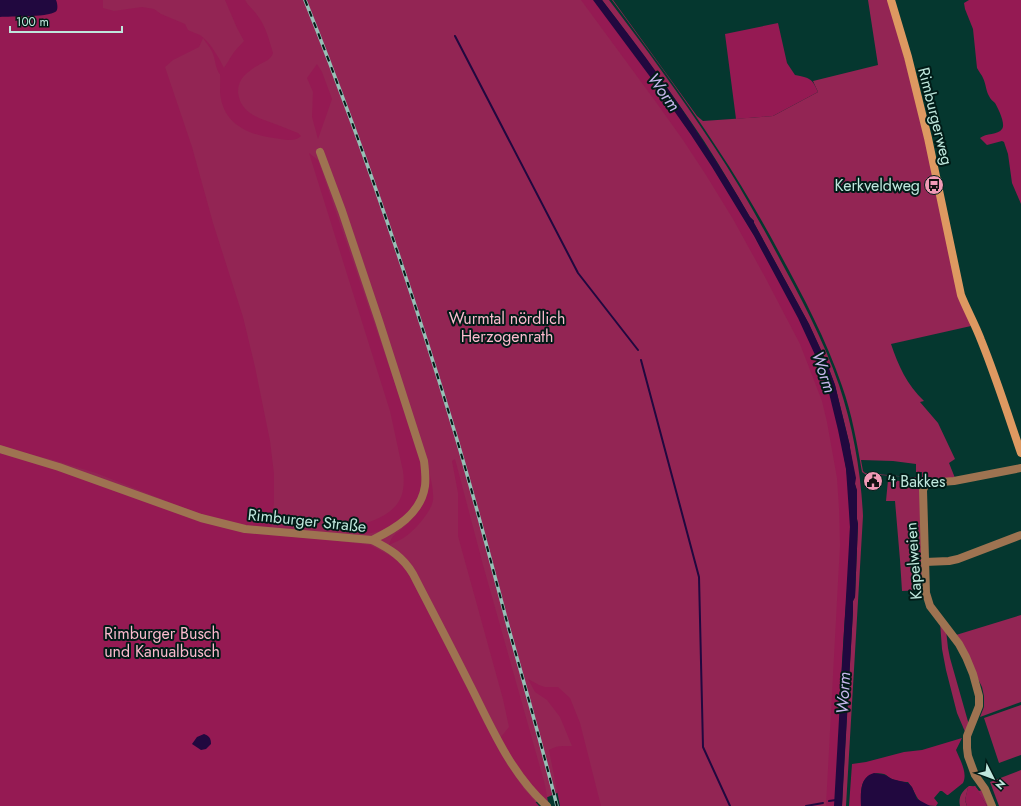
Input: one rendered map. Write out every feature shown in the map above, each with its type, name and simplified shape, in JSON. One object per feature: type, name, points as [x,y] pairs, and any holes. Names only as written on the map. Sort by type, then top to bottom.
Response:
[{"type":"street","name":"Rimburgerweg","points":[[891,0],[908,57],[928,138],[942,198],[959,287],[997,379],[1021,453]]},
{"type":"street","points":[[320,152],[342,211],[424,461],[425,485],[418,504],[399,525],[388,533],[372,540]]},
{"type":"street","name":"Rimburger Straße","points":[[0,449],[59,467],[202,518],[245,529],[372,540],[392,552],[408,565],[414,574],[496,738],[530,790],[547,806]]},
{"type":"street","name":"Kapelweien","points":[[992,806],[985,789],[975,776],[968,756],[967,748],[968,733],[979,706],[977,686],[959,644],[935,613],[928,602],[926,593],[923,490],[926,484],[930,482],[954,481],[1021,468]]},
{"type":"street","points":[[925,562],[958,559],[1021,535]]},
{"type":"green space","name":"Wurmtal nördlich Herzogenrath","points":[[0,0],[597,0],[702,145],[799,311],[842,427],[839,806],[566,806],[564,790],[527,806],[0,806]]},
{"type":"green space","points":[[56,0],[103,0],[103,8],[114,11],[142,7],[154,9],[161,14],[185,24],[188,30],[204,38],[214,50],[224,68],[234,52],[244,41],[225,0],[245,0],[256,13],[265,28],[273,53],[269,59],[247,73],[240,81],[238,92],[239,99],[246,110],[251,114],[298,133],[301,136],[298,138],[284,140],[265,137],[240,127],[228,116],[220,96],[220,74],[217,69],[214,56],[203,38],[199,47],[173,60],[165,67],[192,147],[213,223],[243,317],[255,367],[270,441],[274,474],[274,502],[271,529],[219,520],[96,473],[50,459],[0,447],[0,17],[47,15],[56,12]]},
{"type":"green space","points":[[581,0],[593,0],[640,63],[708,161],[749,228],[794,310],[806,333],[826,384],[844,454],[850,508],[848,569],[834,806],[826,806],[840,545],[839,508],[837,478],[822,401],[800,344],[733,219],[683,140]]},
{"type":"green space","points":[[602,0],[609,0],[649,53],[701,126],[738,184],[810,317],[826,350],[844,401],[856,450],[863,516],[846,806],[842,806],[858,524],[857,492],[850,446],[835,385],[809,324],[754,221],[750,217],[692,123]]},
{"type":"green space","points":[[612,0],[697,116],[703,121],[773,116],[818,92],[813,81],[878,65],[868,0],[889,0],[911,82],[971,326],[891,344],[904,374],[918,395],[924,401],[920,402],[938,423],[955,459],[949,463],[955,478],[927,480],[909,477],[865,474],[862,472],[846,397],[836,369],[814,318],[797,285],[742,187],[679,92]],"holes":[[[861,460],[893,461],[916,464],[916,472],[922,472],[922,477],[865,473],[863,471]]]},
{"type":"green space","points":[[969,0],[1021,0],[1021,204],[1012,183],[1008,154],[1004,142],[1002,141],[987,145],[980,138],[1000,131],[1003,124],[998,108],[989,97],[983,77],[977,68],[973,29],[964,3]]},
{"type":"green space","points":[[778,23],[787,63],[795,75],[810,79],[818,92],[773,116],[736,119],[725,34]]},
{"type":"green space","points":[[317,64],[322,72],[332,99],[318,139],[312,117],[313,92],[307,78]]},
{"type":"green space","points":[[309,153],[318,160],[421,460],[421,488],[411,509],[394,525],[371,533],[352,533],[352,527],[384,516],[396,505],[403,490],[403,471],[390,411]]},
{"type":"green space","name":"Rimburger Busch und Kanualbusch","points":[[0,453],[34,462],[224,528],[255,534],[370,545],[392,557],[402,564],[406,570],[518,780],[539,806],[0,806]]},
{"type":"green space","points":[[455,459],[483,565],[545,785],[548,802],[527,781],[500,738],[509,727],[503,699],[458,536],[458,493],[452,461]]},
{"type":"green space","points":[[428,466],[433,496],[432,504],[421,522],[408,535],[389,545],[393,537],[418,512],[426,499],[428,491]]},
{"type":"green space","points":[[888,480],[911,482],[921,486],[923,590],[902,591],[895,501],[886,501]]},
{"type":"green space","points":[[1021,615],[1021,702],[980,717],[984,707],[982,687],[956,635]]},
{"type":"green space","points":[[940,622],[946,630],[950,658],[969,725],[966,734],[957,713],[946,670],[942,649]]},
{"type":"green space","points":[[528,679],[545,687],[558,687],[570,698],[580,723],[601,806],[560,806],[549,750],[557,747],[572,746],[560,717],[547,700],[535,692]]},
{"type":"green space","points":[[1021,705],[1021,755],[999,763],[984,718]]},
{"type":"green space","points":[[962,738],[956,750],[965,775],[963,783],[948,795],[940,791],[934,798],[938,803],[936,806],[921,802],[908,782],[891,779],[884,774],[879,773],[871,775],[864,780],[861,793],[861,806],[849,806],[852,764],[904,752],[922,750]]},
{"type":"green space","points":[[1021,770],[1021,806],[999,806],[990,782]]},
{"type":"green space","points":[[969,786],[974,786],[968,788],[965,800],[967,806],[960,806],[961,794]]},
{"type":"green space","points":[[974,786],[979,791],[982,790],[990,806],[987,806]]},
{"type":"green space","points":[[975,786],[987,806],[967,806],[965,800],[968,787]]},
{"type":"water","points":[[0,0],[56,0],[57,10],[54,13],[40,15],[0,17]]},
{"type":"water","points":[[593,0],[602,0],[645,57],[671,93],[754,221],[809,324],[835,385],[856,478],[855,484],[857,490],[858,524],[842,806],[834,806],[850,527],[846,469],[829,393],[816,357],[798,318],[754,236],[691,135]]},
{"type":"water","points":[[204,734],[211,740],[211,744],[206,749],[201,750],[192,744],[197,737]]},
{"type":"water","points":[[874,773],[908,783],[912,787],[917,799],[930,806],[861,806],[861,791],[863,782],[869,775]]},
{"type":"waterway","points":[[455,36],[578,273],[638,350]]},
{"type":"waterway","points":[[641,360],[699,577],[703,747],[730,806]]},
{"type":"waterway","name":"Worm","points":[[829,801],[836,800]]},
{"type":"waterway","points":[[806,806],[823,803]]},
{"type":"railway","points":[[305,0],[366,161],[438,378],[476,505],[557,806]]},
{"type":"place","name":"Kerkveldweg","points":[[934,185]]},
{"type":"place","name":"'t Bakkes","points":[[873,481]]}]
